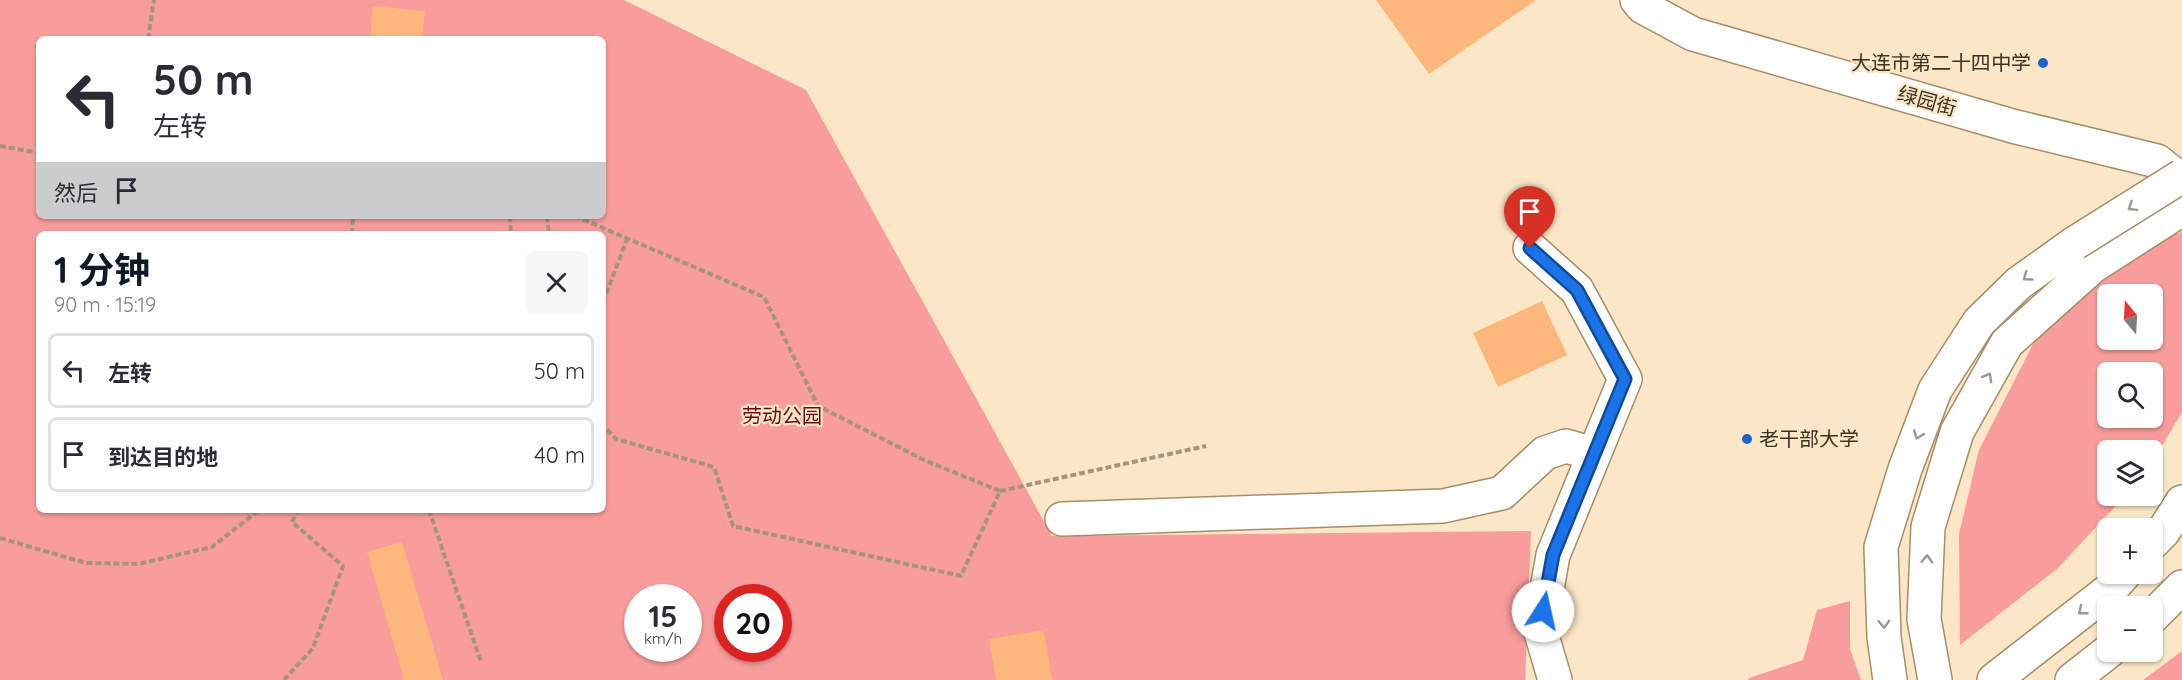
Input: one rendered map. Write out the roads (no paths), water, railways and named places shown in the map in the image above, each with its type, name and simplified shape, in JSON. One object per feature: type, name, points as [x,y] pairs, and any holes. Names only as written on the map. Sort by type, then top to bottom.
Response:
[{"type":"main road","name":"绿园街","points":[[1637,0],[1643,7],[1694,34],[2174,172]]},
{"type":"main road","points":[[1935,680],[1924,619],[1928,527],[1957,432],[2007,343],[2084,254],[2174,172]]},
{"type":"main road","points":[[1890,680],[1884,637],[1881,547],[1905,469],[1935,390],[1979,322],[2019,284],[2182,209]]},
{"type":"main road","points":[[1530,248],[1577,290],[1625,379],[1553,555],[1540,629],[1555,680]]},
{"type":"main road","points":[[1062,519],[1443,506],[1502,493],[1545,453],[1566,446],[1594,454]]},
{"type":"main road","points":[[2163,531],[2182,502]]},
{"type":"main road","points":[[2000,675],[2116,584]]},
{"type":"main road","points":[[2165,609],[2182,588]]},
{"type":"main road","points":[[2072,680],[2097,660]]},
{"type":"place","name":"大连市第二十四中学","points":[[2043,63]]},
{"type":"place","name":"老干部大学","points":[[1747,439]]},
{"type":"park label","name":"劳动公园","points":[[782,416]]}]
